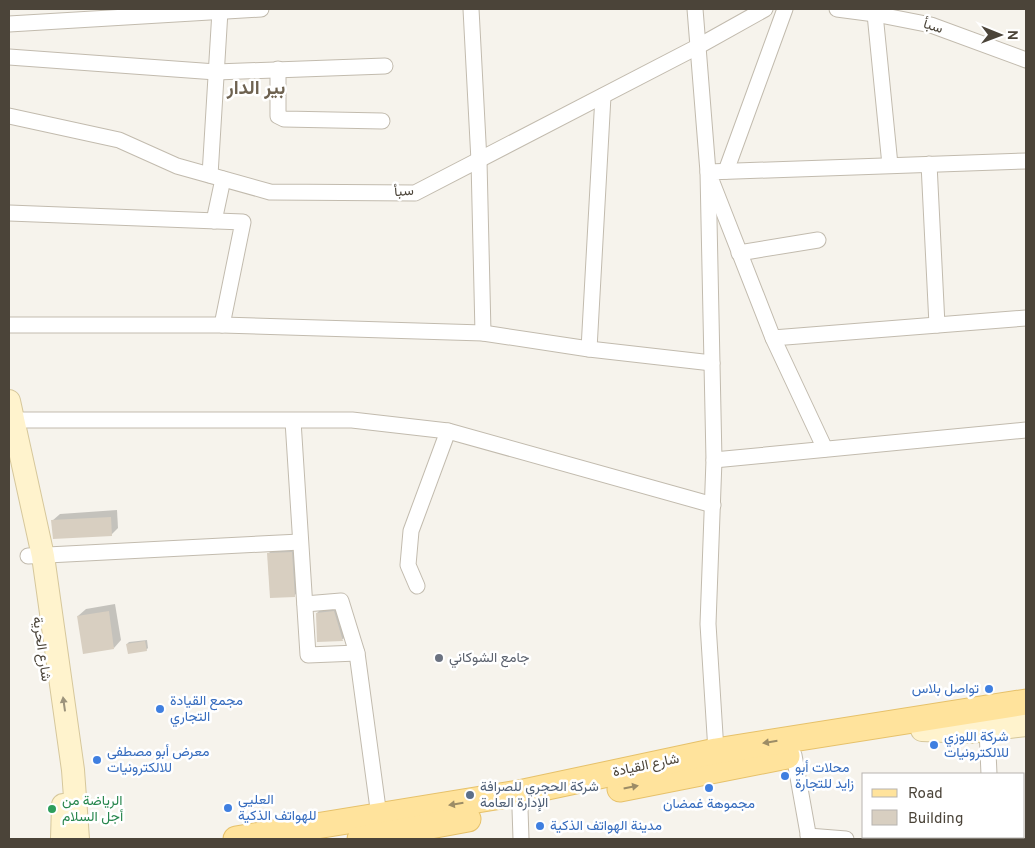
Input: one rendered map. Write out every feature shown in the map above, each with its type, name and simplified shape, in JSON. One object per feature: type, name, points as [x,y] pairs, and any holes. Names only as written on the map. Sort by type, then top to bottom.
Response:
[{"type":"main road","name":"شارع القيادة","points":[[360,839],[794,754],[1026,702]]},
{"type":"main road","name":"شارع القيادة","points":[[236,839],[519,794],[716,751],[922,724],[1026,714]]},
{"type":"street","points":[[9,24],[52,16],[220,12],[261,9]]},
{"type":"street","points":[[471,9],[479,161],[483,333]]},
{"type":"street","points":[[695,9],[708,172],[714,460],[708,624],[716,751]]},
{"type":"street","name":"سبأ","points":[[9,116],[119,140],[177,166],[270,192],[415,194],[697,47],[765,9]]},
{"type":"street","points":[[726,171],[785,9]]},
{"type":"street","name":"سبأ","points":[[837,9],[876,14],[931,25],[1026,60]]},
{"type":"street","points":[[214,221],[216,72],[220,12]]},
{"type":"street","points":[[876,14],[890,165]]},
{"type":"street","points":[[9,57],[216,72],[385,66]]},
{"type":"street","points":[[278,69],[278,116],[284,119],[382,121]]},
{"type":"street","points":[[589,349],[603,96]]},
{"type":"street","points":[[708,172],[1026,160]]},
{"type":"street","points":[[929,164],[937,325]]},
{"type":"street","points":[[708,172],[773,338],[825,449]]},
{"type":"street","points":[[9,212],[243,222],[222,325]]},
{"type":"street","points":[[739,253],[818,240]]},
{"type":"street","points":[[773,338],[1026,318]]},
{"type":"street","points":[[9,325],[222,325],[483,333],[589,349],[712,362]]},
{"type":"street","points":[[78,839],[73,770],[11,410],[293,421],[352,420],[448,431],[713,506]]},
{"type":"street","points":[[293,421],[308,655],[357,653]]},
{"type":"street","points":[[714,460],[1026,430]]},
{"type":"street","points":[[417,586],[408,565],[412,531],[448,431]]},
{"type":"street","name":"شارع الحرية","points":[[9,461],[36,556],[51,722],[63,786],[62,839]]},
{"type":"street","points":[[36,556],[300,542]]},
{"type":"street","points":[[305,604],[341,601],[357,653],[379,816]]},
{"type":"street","points":[[922,724],[964,703],[1026,696]]},
{"type":"street","points":[[922,724],[970,732],[1026,725]]},
{"type":"street","points":[[987,730],[989,773]]},
{"type":"street","points":[[794,754],[809,838],[846,839]]},
{"type":"street","points":[[520,809],[521,839]]},
{"type":"building","points":[[111,517],[112,536],[53,539],[51,520]]},
{"type":"building","points":[[292,552],[295,597],[270,598],[267,553]]},
{"type":"building","points":[[109,611],[114,649],[83,654],[77,616]]},
{"type":"building","points":[[334,611],[343,641],[317,642],[316,613]]},
{"type":"building","points":[[145,641],[147,651],[128,654],[126,644]]},
{"type":"place","name":"جامع الشوكاني","points":[[439,658]]},
{"type":"place","name":"تواصل بلاس","points":[[989,689]]},
{"type":"place","name":"مجمع القيادة التجاري","points":[[160,709]]},
{"type":"place","name":"شركة اللوزي للالكترونيات","points":[[934,745]]},
{"type":"place","name":"معرض أبو مصطفى للالكترونيات","points":[[97,760]]},
{"type":"place","name":"محلات أبو زايد للتجارة","points":[[785,776]]},
{"type":"place","name":"مجموهة غمضان","points":[[709,788]]},
{"type":"place","name":"شركة الحجري للصرافة الإدارة العامة","points":[[470,795]]},
{"type":"place","name":"العليي للهواتف الذكية","points":[[228,808]]},
{"type":"place","name":"الرياضة من أجل السلام","points":[[52,809]]},
{"type":"place","name":"مدينة الهواتف الذكية","points":[[540,826]]},
{"type":"district","name":"بير الدار","points":[[256,89]]}]
